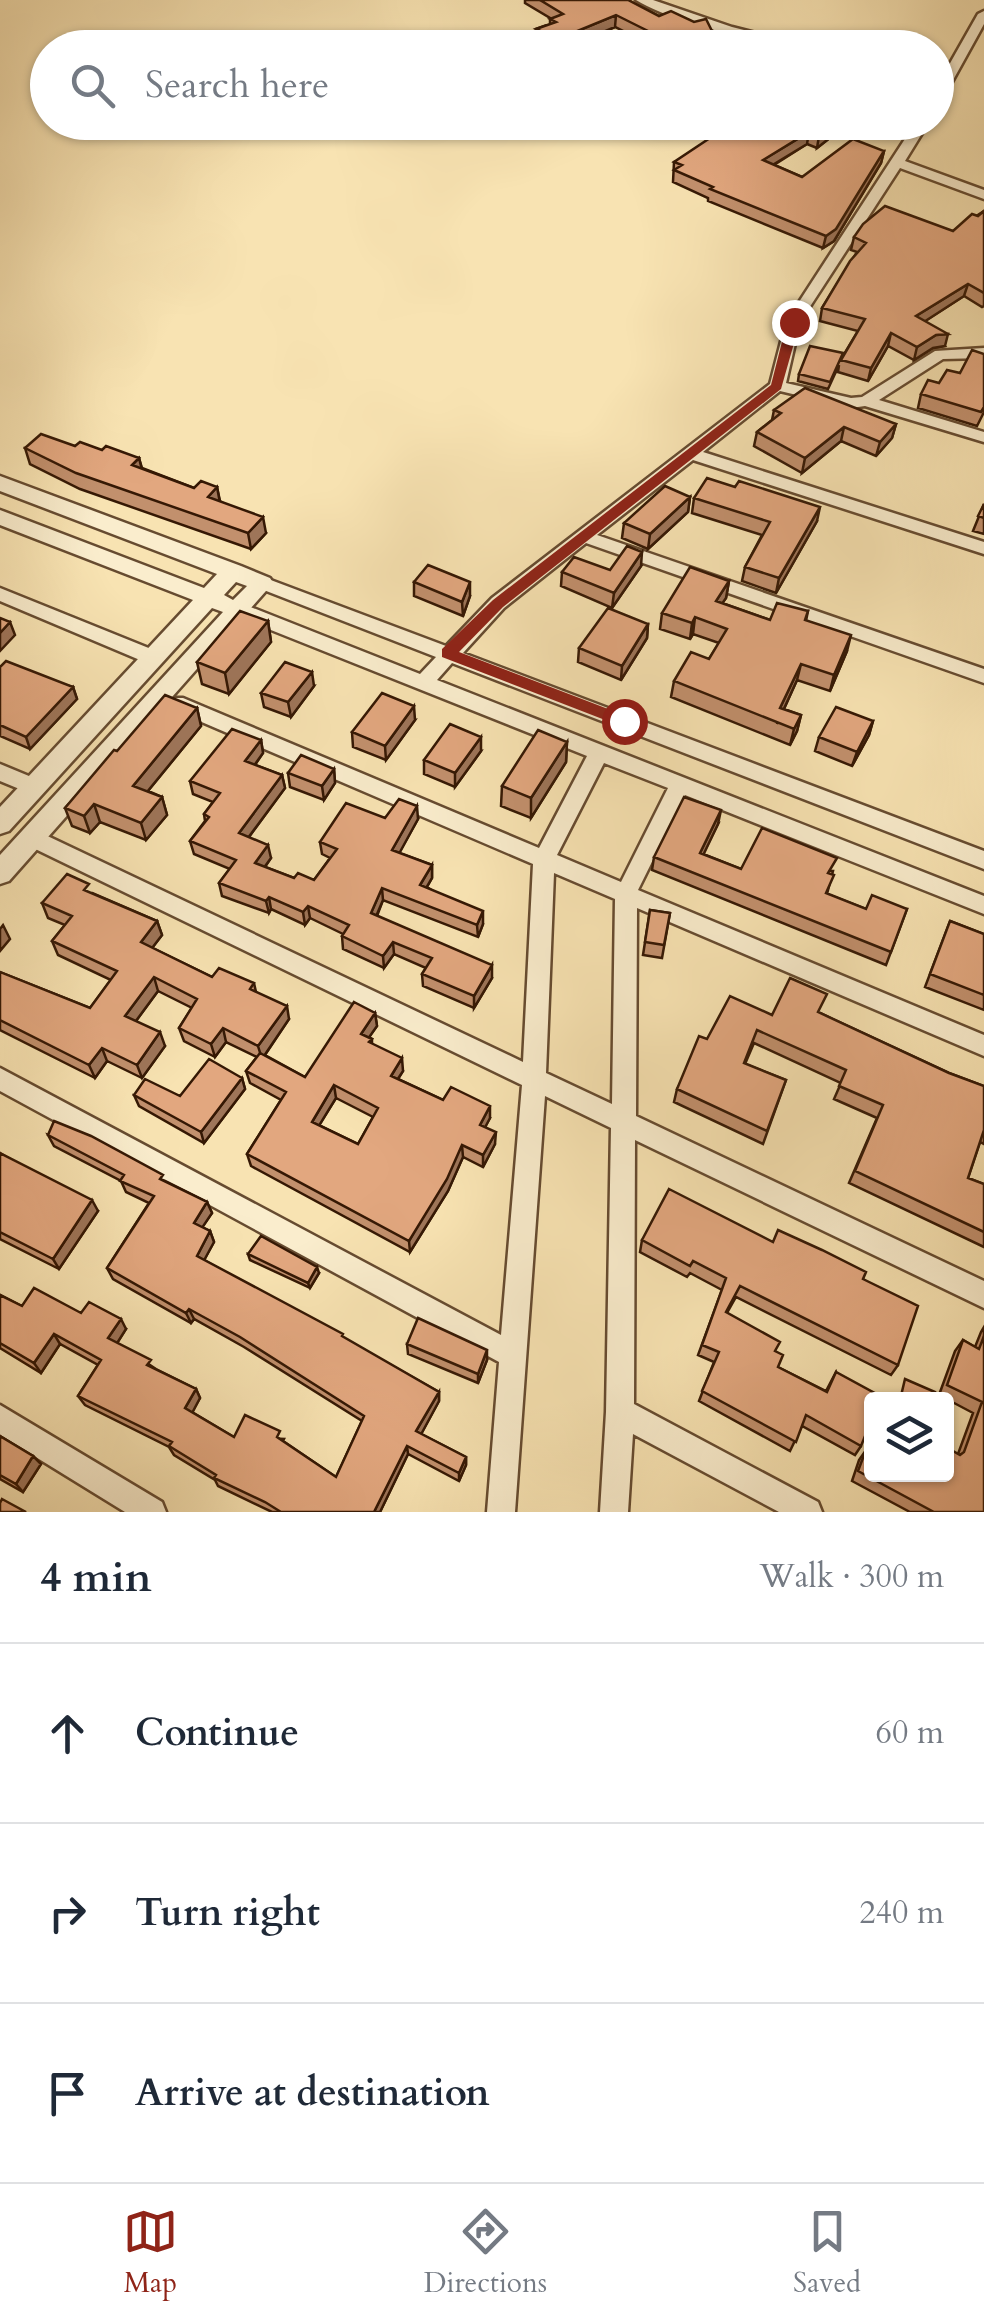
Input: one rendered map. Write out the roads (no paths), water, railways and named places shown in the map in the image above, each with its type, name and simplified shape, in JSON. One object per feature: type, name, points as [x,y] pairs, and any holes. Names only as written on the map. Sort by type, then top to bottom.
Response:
[{"type":"street","points":[[642,0],[729,30]]},
{"type":"street","points":[[954,66],[984,14]]},
{"type":"street","points":[[423,683],[498,603],[777,386],[794,322],[912,140]]},
{"type":"street","points":[[899,162],[984,195]]},
{"type":"street","points":[[777,386],[851,403],[866,401],[940,354],[984,353]]},
{"type":"street","points":[[866,401],[984,438]]},
{"type":"street","points":[[694,454],[984,548]]},
{"type":"street","points":[[0,483],[984,860]]},
{"type":"street","points":[[0,516],[984,905]]},
{"type":"street","points":[[586,537],[984,676]]},
{"type":"street","points":[[0,824],[233,572]]},
{"type":"street","points":[[0,873],[262,582]]},
{"type":"street","points":[[0,594],[154,658]]},
{"type":"street","points":[[160,696],[984,1046]]},
{"type":"street","points":[[500,1512],[534,1079],[544,859],[599,753]]},
{"type":"street","points":[[0,772],[34,787]]},
{"type":"street","points":[[614,1512],[620,1412],[626,893],[680,785]]},
{"type":"street","points":[[32,838],[984,1295]]},
{"type":"street","points":[[0,1079],[514,1356]]},
{"type":"street","points":[[620,1412],[808,1512]]},
{"type":"street","points":[[0,1419],[152,1512]]}]
